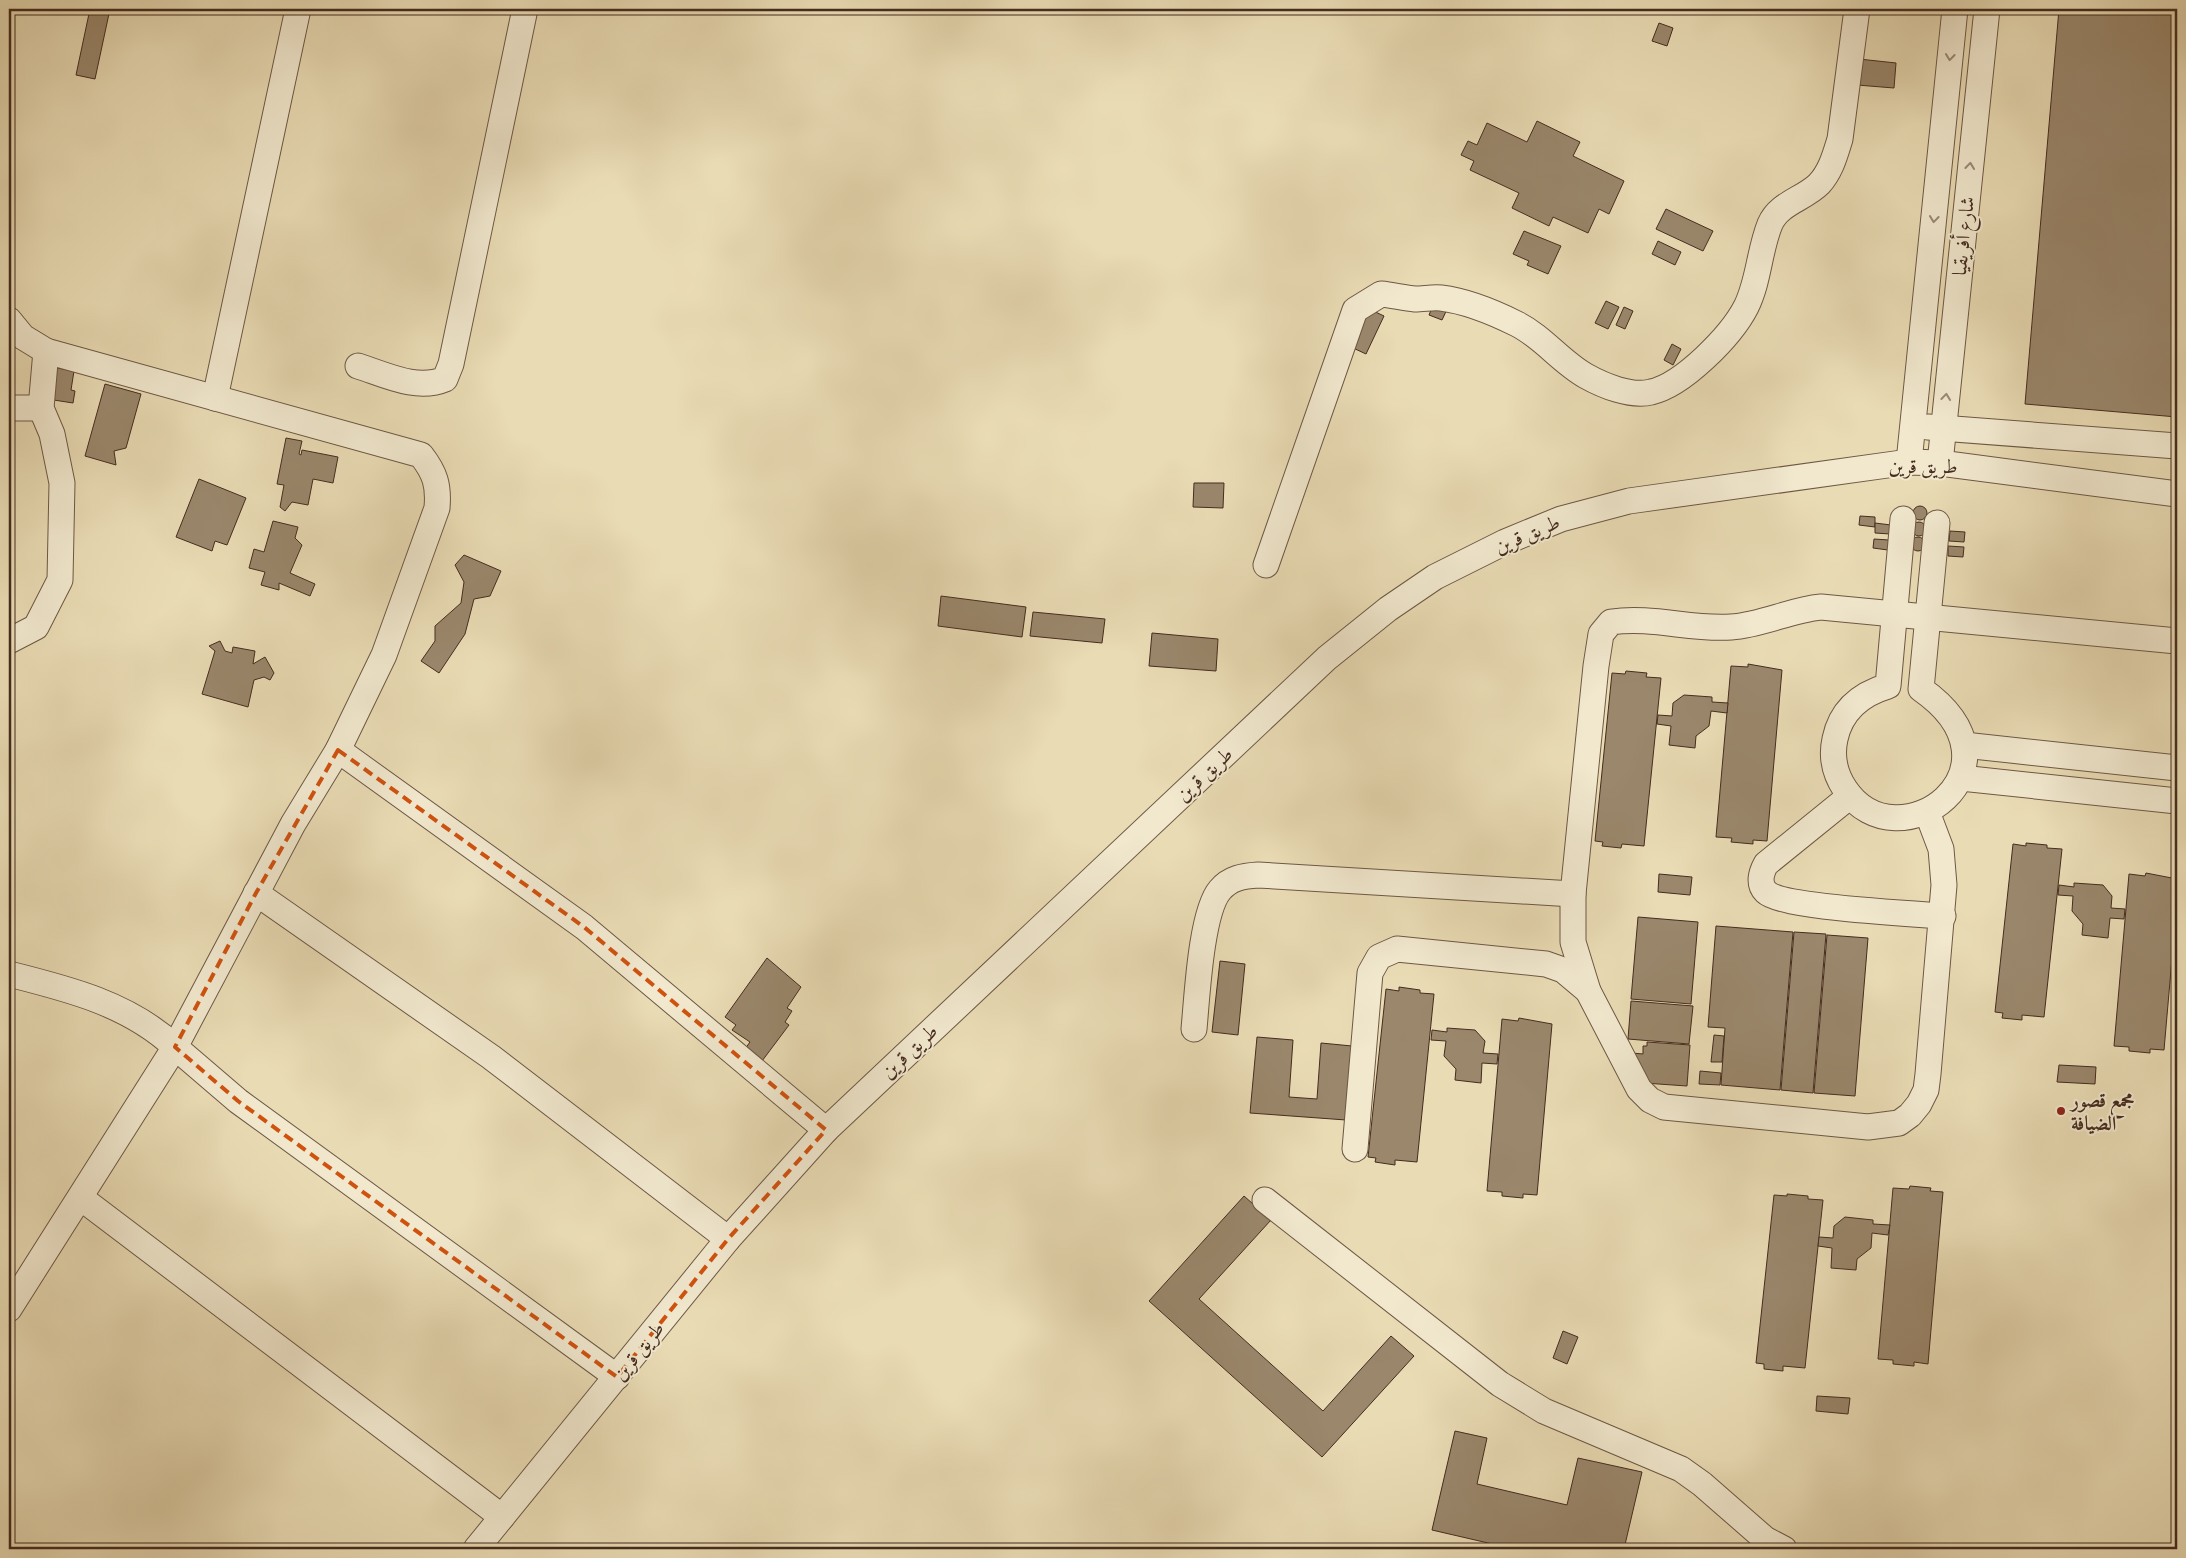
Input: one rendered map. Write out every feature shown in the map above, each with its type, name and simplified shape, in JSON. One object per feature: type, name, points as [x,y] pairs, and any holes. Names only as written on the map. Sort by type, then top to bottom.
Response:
[{"type":"street","points":[[215,398],[298,9]]},
{"type":"street","points":[[358,366],[402,381],[432,385],[445,379],[451,364],[526,9]]},
{"type":"street","points":[[1266,565],[1355,310],[1381,294],[1414,299],[1442,298],[1488,311],[1518,324],[1584,376],[1607,386],[1635,392],[1651,392],[1670,385],[1704,358],[1745,309],[1755,288],[1770,224],[1779,210],[1818,184],[1827,174],[1840,139],[1857,9]]},
{"type":"street","name":"شارع أفريقيا","points":[[1909,462],[1955,9]]},
{"type":"street","name":"شارع أفريقيا","points":[[1940,463],[1986,9]]},
{"type":"street","points":[[9,320],[23,337],[46,351],[421,455],[434,473],[439,491],[437,508],[384,655],[338,750],[293,824],[175,1047],[9,1309]]},
{"type":"street","points":[[9,641],[36,627],[60,580],[62,483],[52,434],[40,408],[46,351]]},
{"type":"street","points":[[9,408],[40,408]]},
{"type":"street","points":[[1913,426],[2177,446]]},
{"type":"street","name":"طريق قرين","points":[[476,1549],[728,1238],[826,1130],[1327,658],[1388,609],[1435,577],[1505,542],[1561,519],[1629,501],[1909,462],[1940,463],[2177,494]]},
{"type":"street","points":[[1888,686],[1902,519]]},
{"type":"street","points":[[1921,689],[1937,523]]},
{"type":"street","points":[[1927,812],[1936,834],[1944,867],[1943,916],[1926,1090],[1919,1104],[1910,1115],[1899,1123],[1886,1126],[1858,1126],[1664,1107],[1650,1100],[1639,1089],[1588,991],[1573,942],[1573,894],[1596,666],[1601,634],[1611,622],[1633,619],[1728,628],[1750,625],[1804,609],[1821,607],[2177,641]]},
{"type":"street","points":[[1888,686],[1921,689],[1941,703],[1957,723],[1964,745],[1965,762],[1960,778],[1953,792],[1940,804],[1927,812],[1912,817],[1895,818],[1878,814],[1863,807],[1850,796],[1840,782],[1834,764],[1833,748],[1838,726],[1848,710],[1874,690],[1888,686]]},
{"type":"street","points":[[1964,745],[2177,768]]},
{"type":"street","points":[[338,750],[584,927],[826,1130]]},
{"type":"street","points":[[1960,778],[2177,801]]},
{"type":"street","points":[[1850,796],[1766,864],[1761,873],[1761,882],[1766,892],[1776,898],[1790,901],[1943,916]]},
{"type":"street","points":[[1194,1029],[1206,928],[1213,900],[1220,889],[1239,876],[1258,875],[1573,894]]},
{"type":"street","points":[[256,893],[491,1057],[728,1238]]},
{"type":"street","points":[[1355,1149],[1370,973],[1379,957],[1397,950],[1546,964],[1563,970],[1588,991]]},
{"type":"street","points":[[9,974],[92,997],[157,1030],[238,1101],[617,1377]]},
{"type":"street","points":[[81,1198],[502,1517]]},
{"type":"street","points":[[1266,1200],[1500,1384],[1544,1411],[1681,1469],[1702,1484],[1765,1538],[1784,1549]]},
{"type":"highlighted area","points":[[338,750],[584,927],[826,1130],[728,1239],[617,1377],[238,1101],[175,1047],[256,893]]},
{"type":"building","points":[[90,9],[110,9],[95,79],[76,75]]},
{"type":"building","points":[[1865,9],[1882,9],[1882,14],[1864,13]]},
{"type":"building","points":[[2059,9],[2177,9],[2177,417],[2025,404]]},
{"type":"building","points":[[1659,23],[1673,28],[1667,46],[1652,41]]},
{"type":"building","points":[[1859,59],[1896,63],[1894,88],[1857,85]]},
{"type":"building","points":[[1537,121],[1580,142],[1573,156],[1624,181],[1609,214],[1599,209],[1588,233],[1553,217],[1549,226],[1512,208],[1519,193],[1470,170],[1474,161],[1461,155],[1468,141],[1477,145],[1487,123],[1527,142]]},
{"type":"building","points":[[1666,209],[1713,231],[1703,251],[1656,229]]},
{"type":"building","points":[[1524,231],[1561,246],[1548,274],[1527,265],[1529,261],[1513,254]]},
{"type":"building","points":[[1658,241],[1681,252],[1675,265],[1652,254]]},
{"type":"building","points":[[1606,301],[1619,307],[1608,329],[1595,323]]},
{"type":"building","points":[[1434,303],[1449,305],[1442,320],[1429,315]]},
{"type":"building","points":[[1624,307],[1633,311],[1625,329],[1616,325]]},
{"type":"building","points":[[1369,309],[1384,316],[1366,354],[1351,347]]},
{"type":"building","points":[[1672,344],[1681,349],[1673,365],[1664,360]]},
{"type":"building","points":[[46,366],[74,371],[71,390],[75,391],[73,403],[41,398]]},
{"type":"building","points":[[105,384],[141,394],[126,448],[114,451],[116,465],[85,456]]},
{"type":"building","points":[[286,438],[302,441],[299,454],[301,455],[302,450],[338,457],[333,483],[313,479],[308,505],[292,502],[285,511],[280,507],[284,485],[277,484]]},
{"type":"building","points":[[199,479],[246,498],[227,545],[215,541],[212,551],[176,537]]},
{"type":"building","points":[[1194,483],[1224,483],[1223,508],[1193,507]]},
{"type":"building","points":[[1917,506],[1923,506],[1927,513],[1923,520],[1917,520],[1913,516],[1913,510]]},
{"type":"building","points":[[1860,516],[1875,517],[1875,527],[1859,525]]},
{"type":"building","points":[[273,521],[298,527],[295,538],[302,545],[290,573],[315,584],[310,596],[279,583],[279,590],[261,585],[265,572],[249,568],[254,549],[264,552]]},
{"type":"building","points":[[1919,522],[1924,524],[1926,529],[1924,534],[1919,536],[1914,534],[1912,529],[1914,524]]},
{"type":"building","points":[[1875,523],[1891,525],[1890,534],[1875,533]]},
{"type":"building","points":[[1950,531],[1965,532],[1964,542],[1949,541]]},
{"type":"building","points":[[1918,537],[1923,539],[1925,544],[1923,549],[1918,551],[1913,549],[1911,544],[1913,539]]},
{"type":"building","points":[[1874,539],[1889,540],[1888,550],[1873,548]]},
{"type":"building","points":[[1948,546],[1964,547],[1963,557],[1948,556]]},
{"type":"building","points":[[464,555],[501,571],[490,596],[474,599],[465,634],[439,673],[421,661],[435,641],[435,626],[461,603],[464,582],[455,565]]},
{"type":"building","points":[[941,596],[1026,607],[1022,637],[938,626]]},
{"type":"building","points":[[1033,612],[1105,619],[1102,643],[1030,636]]},
{"type":"building","points":[[1152,633],[1218,639],[1216,671],[1149,666]]},
{"type":"building","points":[[220,641],[225,651],[232,653],[233,647],[255,651],[253,664],[265,657],[274,673],[270,680],[264,677],[254,680],[248,707],[202,694],[215,651],[209,646]]},
{"type":"building","points":[[1748,664],[1782,670],[1767,841],[1753,840],[1753,844],[1731,842],[1732,838],[1716,837],[1731,666],[1748,667]]},
{"type":"building","points":[[1626,671],[1647,673],[1646,677],[1661,678],[1644,846],[1622,844],[1621,848],[1602,846],[1603,842],[1595,841],[1612,673],[1625,674]]},
{"type":"building","points":[[1684,695],[1712,697],[1712,702],[1728,703],[1727,713],[1711,711],[1709,726],[1696,736],[1695,748],[1669,745],[1671,726],[1657,724],[1658,715],[1672,716],[1673,703]]},
{"type":"building","points":[[2026,843],[2062,849],[2044,1017],[2022,1015],[2022,1020],[2002,1018],[2003,1013],[1995,1012],[2013,844],[2026,846]]},
{"type":"building","points":[[2146,873],[2177,879],[2177,901],[2164,1050],[2150,1049],[2150,1053],[2129,1051],[2129,1047],[2114,1046],[2129,874],[2145,876]]},
{"type":"building","points":[[1659,874],[1692,877],[1690,895],[1658,892]]},
{"type":"building","points":[[2074,883],[2103,885],[2112,896],[2111,908],[2125,909],[2124,919],[2110,918],[2108,938],[2082,935],[2083,924],[2072,911],[2073,896],[2058,895],[2059,885],[2074,887]]},
{"type":"building","points":[[1638,917],[1698,922],[1691,1004],[1631,999]]},
{"type":"building","points":[[1716,926],[1793,932],[1780,1090],[1721,1085],[1725,1028],[1708,1027]]},
{"type":"building","points":[[1794,932],[1826,934],[1813,1093],[1781,1090]]},
{"type":"building","points":[[1827,935],[1868,938],[1855,1096],[1814,1093]]},
{"type":"building","points":[[767,958],[801,987],[787,1008],[792,1011],[785,1022],[789,1025],[762,1061],[745,1049],[750,1042],[732,1030],[736,1025],[725,1017]]},
{"type":"building","points":[[1220,961],[1245,964],[1238,1035],[1212,1032]]},
{"type":"building","points":[[1399,987],[1420,990],[1420,993],[1434,994],[1417,1162],[1395,1160],[1395,1165],[1375,1162],[1376,1158],[1368,1157],[1386,989],[1399,991]]},
{"type":"building","points":[[1631,1001],[1693,1006],[1689,1044],[1628,1039]]},
{"type":"building","points":[[1519,1018],[1552,1024],[1537,1195],[1523,1194],[1523,1198],[1502,1196],[1502,1192],[1487,1191],[1502,1019],[1518,1021]]},
{"type":"building","points":[[1447,1028],[1475,1030],[1485,1041],[1483,1053],[1498,1054],[1497,1064],[1482,1063],[1481,1083],[1455,1080],[1456,1069],[1444,1056],[1446,1041],[1431,1040],[1432,1030],[1447,1032]]},
{"type":"building","points":[[1714,1035],[1724,1036],[1722,1062],[1711,1062]]},
{"type":"building","points":[[1257,1037],[1293,1040],[1289,1097],[1317,1099],[1321,1043],[1352,1046],[1346,1120],[1250,1113]]},
{"type":"building","points":[[1647,1042],[1690,1045],[1687,1086],[1644,1083],[1632,1053],[1643,1054],[1643,1046],[1647,1046]]},
{"type":"building","points":[[2059,1065],[2096,1067],[2095,1084],[2057,1082]]},
{"type":"building","points":[[1700,1071],[1721,1073],[1720,1085],[1699,1084]]},
{"type":"building","points":[[1910,1186],[1931,1188],[1930,1191],[1943,1192],[1928,1364],[1914,1362],[1914,1366],[1893,1364],[1893,1360],[1878,1359],[1893,1188],[1909,1189]]},
{"type":"building","points":[[1787,1194],[1823,1200],[1805,1368],[1783,1366],[1783,1371],[1764,1369],[1764,1364],[1756,1363],[1774,1195],[1787,1196]]},
{"type":"building","points":[[1244,1196],[1271,1220],[1199,1299],[1323,1411],[1391,1336],[1414,1356],[1322,1457],[1149,1301]]},
{"type":"building","points":[[1845,1217],[1873,1220],[1873,1224],[1890,1225],[1888,1235],[1872,1233],[1871,1248],[1857,1259],[1856,1270],[1831,1268],[1832,1248],[1818,1246],[1819,1237],[1833,1238],[1834,1226]]},
{"type":"building","points":[[1563,1331],[1578,1337],[1567,1364],[1553,1358]]},
{"type":"building","points":[[1817,1396],[1850,1398],[1848,1414],[1816,1411]]},
{"type":"building","points":[[1455,1431],[1487,1438],[1477,1484],[1567,1505],[1578,1458],[1642,1472],[1624,1549],[1514,1549],[1432,1530]]},
{"type":"place","name":"مجمع قصور الضيافة","points":[[2061,1111]]}]
